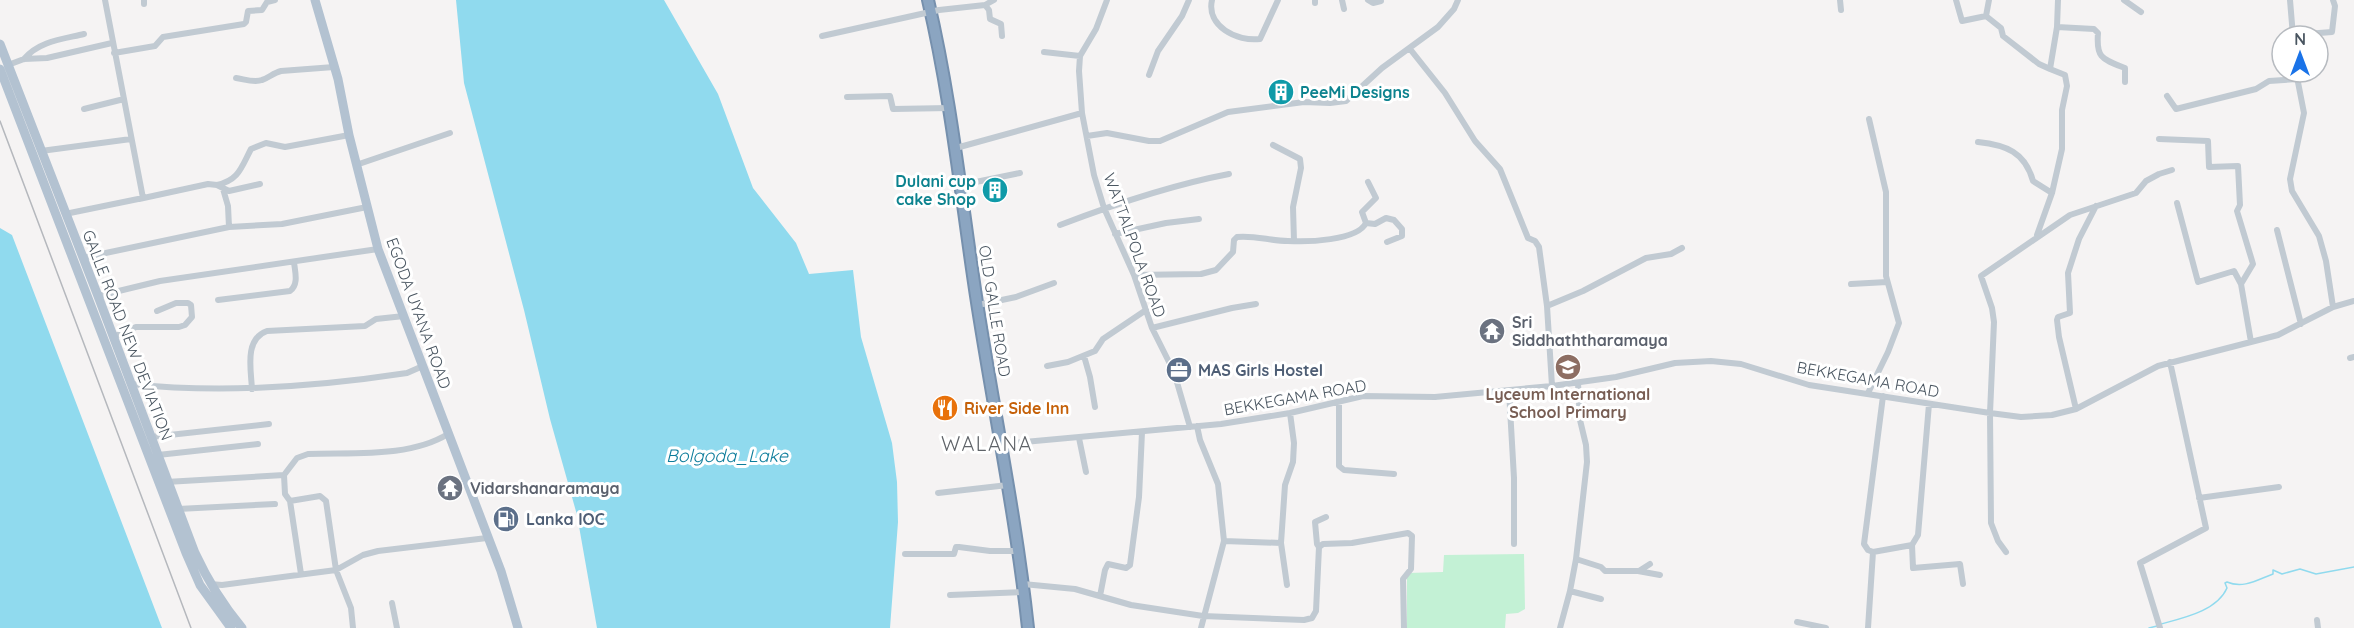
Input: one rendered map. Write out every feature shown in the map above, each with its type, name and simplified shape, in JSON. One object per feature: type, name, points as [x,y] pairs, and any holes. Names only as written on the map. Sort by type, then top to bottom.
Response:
[{"type":"highway","name":"OLD GALLE ROAD","points":[[928,0],[942,63],[956,148],[978,305],[1019,550],[1028,628]]},
{"type":"main road","name":"EGODA UYANA ROAD","points":[[315,0],[334,67],[378,249],[501,571],[518,628]]},
{"type":"main road","name":"GALLE ROAD NEW DEVIATION","points":[[0,44],[4,67],[164,482],[205,584],[231,628]]},
{"type":"main road","name":"GALLE ROAD NEW DEVIATION","points":[[4,67],[41,152],[98,296],[158,455],[164,482],[178,509],[205,584],[242,628]]},
{"type":"street","points":[[105,0],[143,198],[139,199]]},
{"type":"street","points":[[114,53],[155,46],[163,37],[244,24],[248,11],[262,10],[267,2],[275,0]]},
{"type":"street","points":[[822,36],[931,12],[985,5],[994,0]]},
{"type":"street","points":[[1044,52],[1080,56],[1096,30],[1107,0]]},
{"type":"street","points":[[1149,75],[1161,45],[1182,16],[1189,0]]},
{"type":"street","points":[[1212,0],[1211,6],[1216,23],[1236,36],[1255,40],[1260,39],[1278,0]]},
{"type":"street","points":[[1342,0],[1344,9]]},
{"type":"street","points":[[1368,0],[1373,3],[1382,1]]},
{"type":"street","points":[[1087,136],[1107,133],[1160,141],[1228,112],[1304,102],[1346,101],[1382,68],[1438,27],[1454,9],[1458,0]]},
{"type":"street","points":[[1840,0],[1841,10]]},
{"type":"street","points":[[1956,0],[1962,21],[1986,16]]},
{"type":"street","points":[[1986,16],[1989,0]]},
{"type":"street","points":[[2050,69],[2057,27],[2058,0]]},
{"type":"street","points":[[2124,0],[2141,12]]},
{"type":"street","points":[[2290,0],[2292,24]]},
{"type":"street","points":[[2330,32],[2332,32],[2335,6],[2333,0]]},
{"type":"street","points":[[985,5],[989,10],[990,19],[1001,24],[1002,36]]},
{"type":"street","points":[[1986,16],[2001,28],[2003,36],[2039,64],[2065,75],[2067,86],[2062,110],[2062,149],[2052,193],[2037,236]]},
{"type":"street","points":[[2057,27],[2094,30],[2098,33],[2099,54],[2106,60],[2125,68],[2125,82]]},
{"type":"street","points":[[24,59],[43,44],[84,34]]},
{"type":"street","points":[[4,67],[24,59],[47,58],[112,43]]},
{"type":"street","points":[[1410,49],[1445,93],[1475,141],[1500,169],[1528,238],[1539,247],[1547,306],[1552,386]]},
{"type":"street","name":"WATTALPOLA ROAD","points":[[1080,56],[1082,113],[1094,175],[1104,208],[1134,275],[1152,328],[1174,372],[1218,484],[1224,541],[1201,628]]},
{"type":"street","points":[[236,78],[263,80],[274,72],[334,67]]},
{"type":"street","points":[[2167,96],[2176,109],[2256,88],[2270,81]]},
{"type":"street","points":[[2299,84],[2304,113],[2290,179],[2292,192],[2319,236],[2326,261],[2333,307]]},
{"type":"street","points":[[847,97],[890,96],[893,109],[949,108]]},
{"type":"street","points":[[84,109],[124,99]]},
{"type":"street","points":[[956,148],[1082,113]]},
{"type":"street","points":[[1868,393],[1899,323],[1887,282],[1886,192],[1869,120]]},
{"type":"street","points":[[356,165],[450,133]]},
{"type":"street","points":[[220,187],[235,178],[251,149],[255,147],[266,143],[285,147],[349,135]]},
{"type":"street","points":[[41,152],[132,139]]},
{"type":"street","points":[[2159,139],[2208,141],[2209,167],[2238,166],[2240,205],[2237,211],[2253,264],[2241,284]]},
{"type":"street","points":[[1978,142],[1997,144],[2011,150],[2029,167],[2034,181],[2052,193]]},
{"type":"street","points":[[1273,145],[1300,159],[1301,168],[1293,207],[1294,241]]},
{"type":"street","points":[[2006,552],[1998,541],[1992,523],[1990,413],[1994,322],[1992,308],[1981,276],[2070,215],[2136,193],[2146,181],[2172,170]]},
{"type":"street","points":[[961,185],[1020,173]]},
{"type":"street","points":[[1060,225],[1104,208],[1190,182],[1229,174]]},
{"type":"street","points":[[1366,223],[1362,213],[1376,198],[1368,182]]},
{"type":"street","points":[[65,214],[208,184],[229,191],[260,184]]},
{"type":"street","points":[[220,187],[228,206],[229,227]]},
{"type":"street","points":[[2177,203],[2198,282],[2234,271],[2241,284],[2251,342]]},
{"type":"street","points":[[2076,409],[2059,337],[2058,317],[2070,313],[2068,273],[2079,239],[2096,206]]},
{"type":"street","points":[[82,258],[229,227],[282,224],[368,207]]},
{"type":"street","points":[[1366,223],[1376,224],[1386,218],[1394,220],[1402,228],[1402,236],[1387,242]]},
{"type":"street","points":[[1115,234],[1166,223],[1199,219]]},
{"type":"street","points":[[1134,275],[1201,274],[1216,270],[1233,252],[1234,240],[1237,237],[1294,241],[1345,237],[1366,223]]},
{"type":"street","points":[[2277,230],[2301,324]]},
{"type":"street","points":[[1547,306],[1610,278],[1646,258],[1671,254],[1682,248]]},
{"type":"street","points":[[98,296],[160,281],[378,249]]},
{"type":"street","points":[[218,300],[290,291],[296,282],[294,262]]},
{"type":"street","points":[[1851,284],[1887,282]]},
{"type":"street","points":[[978,305],[1006,300],[1054,283]]},
{"type":"street","name":"BEKKEGAMA ROAD","points":[[1002,444],[1221,424],[1290,413],[1362,396],[1435,397],[1552,386],[1675,363],[1711,361],[1741,364],[1809,385],[2021,417],[2052,415],[2076,409],[2170,362],[2278,335],[2333,307],[2354,301]]},
{"type":"street","points":[[113,337],[136,327],[179,327],[185,325],[192,317],[191,305],[188,303],[176,303],[157,311]]},
{"type":"street","points":[[1152,328],[1256,304]]},
{"type":"street","points":[[1047,366],[1095,351],[1103,339],[1146,310]]},
{"type":"street","points":[[252,389],[252,346],[260,333],[365,326],[376,319],[404,316]]},
{"type":"street","points":[[1084,356],[1095,407]]},
{"type":"street","points":[[2159,625],[2140,563],[2206,528],[2170,362]]},
{"type":"street","points":[[131,384],[184,390],[291,388],[407,373],[423,366]]},
{"type":"street","points":[[1560,628],[1576,559],[1588,456],[1580,420],[1578,382]]},
{"type":"street","points":[[1509,391],[1514,478],[1514,544]]},
{"type":"street","points":[[1883,396],[1864,544],[1868,550],[1874,552],[1912,545]]},
{"type":"street","points":[[1339,401],[1339,466],[1344,470],[1394,474]]},
{"type":"street","points":[[1929,404],[1918,536],[1912,545],[1913,568],[1960,564],[1963,584]]},
{"type":"street","points":[[1287,585],[1281,543],[1285,485],[1293,462],[1294,443],[1290,413]]},
{"type":"street","points":[[151,436],[269,424]]},
{"type":"street","points":[[1100,596],[1108,564],[1126,568],[1130,565],[1139,497],[1142,432]]},
{"type":"street","points":[[301,574],[290,501],[285,494],[284,475],[294,461],[302,455],[408,449],[428,444],[448,434]]},
{"type":"street","points":[[1079,438],[1086,472]]},
{"type":"street","points":[[158,455],[258,444]]},
{"type":"street","points":[[164,482],[284,475]]},
{"type":"street","points":[[938,493],[1008,485]]},
{"type":"street","points":[[2199,498],[2279,487]]},
{"type":"street","points":[[290,501],[320,496],[324,498],[336,570],[351,608],[353,628]]},
{"type":"street","points":[[178,509],[275,504]]},
{"type":"street","points":[[950,595],[1023,588],[1075,589],[1131,605],[1203,616],[1276,621],[1304,620],[1312,618],[1316,611],[1319,594],[1319,547],[1315,522],[1326,517]]},
{"type":"street","points":[[1319,547],[1323,544],[1352,543],[1408,533],[1413,536],[1411,569],[1403,579],[1404,628]]},
{"type":"street","points":[[205,584],[222,585],[336,570],[363,555],[378,551],[487,538]]},
{"type":"street","points":[[1224,541],[1281,543]]},
{"type":"street","points":[[905,554],[954,554],[956,547],[990,551],[1019,550]]},
{"type":"street","points":[[1868,628],[1874,552]]},
{"type":"street","points":[[1576,559],[1605,571],[1637,571],[1660,575]]},
{"type":"street","points":[[1637,571],[1650,564]]},
{"type":"street","points":[[1570,591],[1601,599]]},
{"type":"street","points":[[392,603],[397,628]]},
{"type":"street","points":[[2317,620],[2318,628]]},
{"type":"street","points":[[1797,622],[1826,628]]},
{"type":"green space","points":[[1524,554],[1525,609],[1518,613],[1506,614],[1505,628],[1407,628],[1407,573],[1443,572],[1444,555]]},
{"type":"water","name":"Bolgoda_Lake","points":[[456,0],[664,0],[718,94],[753,188],[796,243],[809,274],[853,270],[861,337],[892,443],[897,482],[898,522],[890,628],[597,628],[577,515],[550,419],[524,310],[464,83]]},
{"type":"water","points":[[0,228],[12,235],[162,628],[0,628]]},
{"type":"waterway","points":[[2161,624],[2208,608],[2222,596],[2227,588],[2225,583],[2227,582],[2239,585],[2250,583],[2273,574],[2273,570],[2282,574],[2300,569],[2316,574],[2354,567]]},
{"type":"waterway","points":[[2149,628],[2157,626]]},
{"type":"railway","points":[[0,121],[191,628]]},
{"type":"place","name":"PeeMi Designs","points":[[1281,92]]},
{"type":"place","name":"Dulani cup cake Shop","points":[[995,190]]},
{"type":"place","name":"Sri Siddhaththaramaya","points":[[1492,331]]},
{"type":"place","name":"Lyceum International School Primary","points":[[1568,367]]},
{"type":"place","name":"MAS Girls Hostel","points":[[1179,370]]},
{"type":"place","name":"River Side Inn","points":[[945,408]]},
{"type":"place","name":"Vidarshanaramaya","points":[[450,488]]},
{"type":"place","name":"Lanka IOC","points":[[506,519]]},
{"type":"district","name":"WALANA","points":[[987,443]]}]
